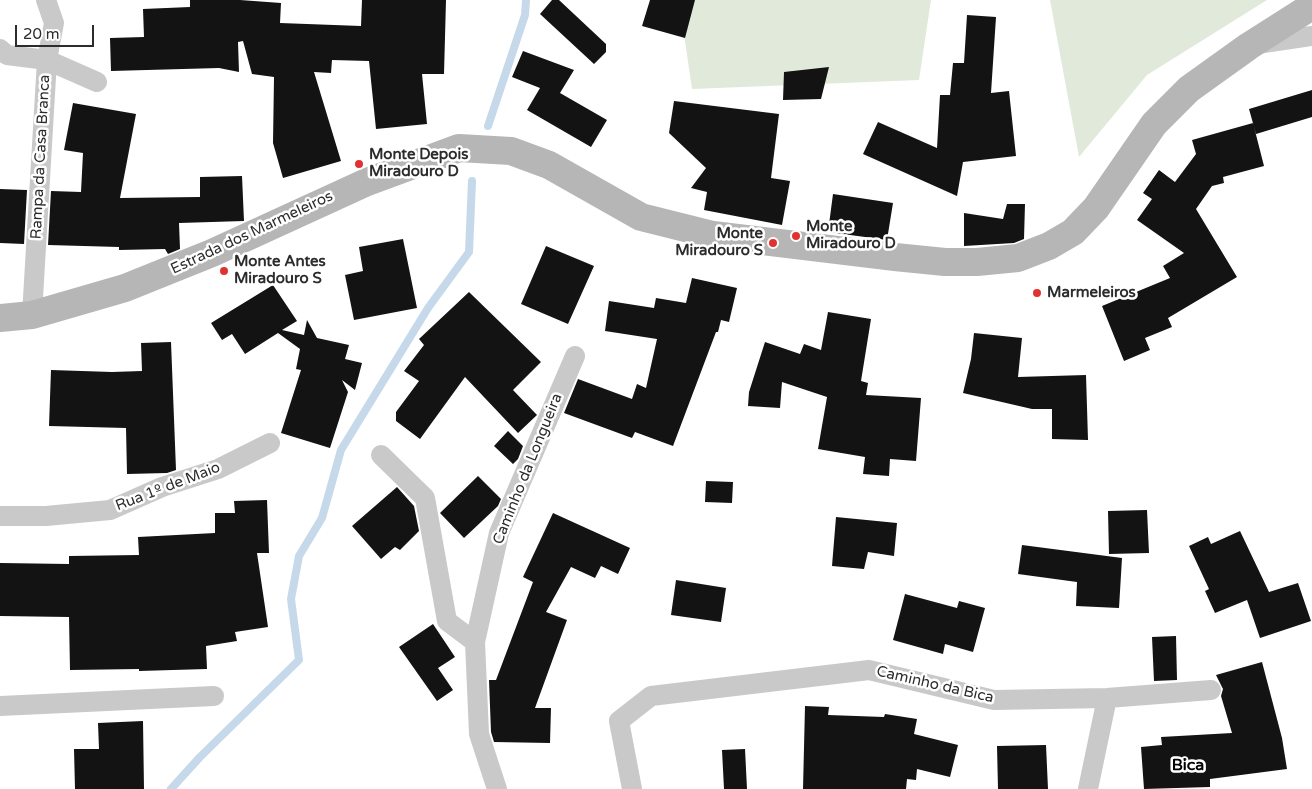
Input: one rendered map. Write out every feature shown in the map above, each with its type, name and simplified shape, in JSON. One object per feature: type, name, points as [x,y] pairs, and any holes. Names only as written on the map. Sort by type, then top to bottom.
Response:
[{"type":"main road","name":"Estrada dos Marmeleiros","points":[[0,318],[32,315],[125,288],[175,269],[350,189],[459,148],[511,151],[549,165],[641,217],[713,236],[944,262],[978,262],[1018,258],[1049,246],[1073,232],[1096,208],[1128,159],[1154,124],[1188,89],[1249,46],[1312,6]]},
{"type":"street","name":"Rampa da Casa Branca","points":[[32,315],[47,60],[54,23],[46,0]]},
{"type":"street","points":[[1249,46],[1312,36]]},
{"type":"street","points":[[0,49],[7,55],[47,60],[97,82]]},
{"type":"street","name":"Caminho da Longueira","points":[[497,789],[479,734],[475,642],[499,533],[575,356]]},
{"type":"street","name":"Rua 1º de Maio","points":[[0,516],[46,516],[110,510],[162,487],[218,469],[270,443]]},
{"type":"street","points":[[381,455],[425,498],[447,621],[475,642]]},
{"type":"street","name":"Caminho da Bica","points":[[632,789],[619,720],[651,696],[869,670],[994,700],[1107,698],[1211,690]]},
{"type":"street","points":[[0,706],[214,696]]},
{"type":"street","points":[[1088,789],[1107,698]]},
{"type":"green space","points":[[679,0],[931,0],[919,80],[692,89]]},
{"type":"green space","points":[[1050,0],[1267,0],[1147,75],[1079,157]]},
{"type":"building","points":[[190,0],[240,0],[281,3],[280,23],[361,26],[362,0],[446,0],[444,74],[422,74],[427,124],[376,129],[369,61],[332,60],[331,73],[314,72],[341,161],[283,178],[273,143],[274,77],[252,74],[243,41],[238,42],[239,72],[219,68],[111,71],[110,38],[144,37],[143,9],[190,7]]},
{"type":"building","points":[[552,0],[559,0],[606,44],[606,52],[594,64],[540,14]]},
{"type":"building","points":[[650,0],[695,0],[685,38],[642,26]]},
{"type":"building","points":[[967,15],[996,17],[991,93],[1009,91],[1016,156],[963,162],[957,196],[863,154],[878,122],[937,148],[940,95],[950,95],[953,63],[964,63]]},
{"type":"building","points":[[523,51],[574,70],[560,93],[607,120],[591,147],[527,110],[540,88],[512,77]]},
{"type":"building","points":[[829,67],[821,99],[783,100],[784,72]]},
{"type":"building","points":[[1312,90],[1312,117],[1256,134],[1249,109]]},
{"type":"building","points":[[674,101],[779,114],[771,178],[790,181],[782,225],[704,210],[707,192],[691,188],[706,168],[669,133]]},
{"type":"building","points":[[73,103],[136,114],[120,198],[200,197],[200,177],[242,176],[244,221],[179,223],[180,249],[168,254],[165,249],[119,250],[119,247],[48,245],[51,191],[81,192],[83,153],[64,150]]},
{"type":"building","points":[[1253,123],[1264,166],[1223,177],[1224,183],[1212,186],[1196,209],[1237,277],[1168,318],[1172,327],[1145,338],[1150,350],[1124,361],[1102,306],[1170,278],[1163,266],[1184,253],[1137,220],[1152,199],[1143,193],[1159,170],[1175,182],[1196,154],[1192,140]]},
{"type":"building","points":[[0,189],[27,190],[24,244],[0,243]]},
{"type":"building","points":[[833,194],[893,203],[887,240],[828,232]]},
{"type":"building","points":[[1007,204],[1025,204],[1024,239],[1014,243],[964,246],[964,213],[1003,219]]},
{"type":"building","points":[[403,239],[417,308],[354,320],[345,275],[363,271],[359,247]]},
{"type":"building","points":[[546,246],[594,266],[568,324],[521,304]]},
{"type":"building","points":[[692,278],[737,288],[729,322],[721,320],[673,446],[635,432],[632,438],[564,413],[578,379],[632,399],[637,384],[646,388],[657,339],[605,331],[609,301],[654,308],[656,298],[686,303]]},
{"type":"building","points":[[273,285],[297,321],[282,330],[304,335],[307,320],[317,338],[349,345],[345,359],[362,363],[355,390],[342,380],[348,392],[330,448],[281,433],[301,370],[296,369],[300,349],[278,333],[245,354],[232,334],[222,340],[211,323]]},
{"type":"building","points":[[469,292],[541,362],[513,390],[537,415],[518,433],[465,377],[420,439],[396,421],[396,412],[419,381],[404,371],[424,345],[419,339]]},
{"type":"building","points":[[828,312],[871,319],[861,381],[868,383],[866,395],[921,398],[916,461],[890,459],[889,476],[863,474],[865,457],[818,449],[827,397],[782,382],[780,408],[748,406],[749,392],[765,342],[800,354],[804,344],[821,350]]},
{"type":"building","points":[[974,333],[1022,338],[1018,377],[1086,375],[1088,440],[1052,439],[1052,409],[1032,409],[963,393],[971,359]]},
{"type":"building","points":[[171,342],[176,470],[167,473],[127,474],[126,428],[49,426],[51,370],[142,371],[141,343]]},
{"type":"building","points":[[508,431],[523,446],[518,459],[513,464],[494,446]]},
{"type":"building","points":[[478,476],[501,499],[498,506],[464,538],[440,513]]},
{"type":"building","points":[[706,481],[733,482],[732,503],[705,502]]},
{"type":"building","points":[[397,487],[414,506],[419,531],[400,550],[395,547],[381,559],[352,526]]},
{"type":"building","points":[[267,500],[269,553],[257,553],[268,627],[235,632],[237,641],[206,646],[207,669],[139,671],[139,669],[70,670],[69,617],[0,616],[0,563],[69,564],[69,556],[139,555],[138,537],[215,533],[215,513],[235,513],[234,501]]},
{"type":"building","points":[[1147,510],[1149,553],[1109,554],[1108,511]]},
{"type":"building","points":[[553,513],[630,548],[618,574],[601,566],[595,578],[571,567],[546,612],[567,620],[535,708],[551,708],[550,743],[494,742],[491,732],[489,680],[496,680],[533,582],[523,577]]},
{"type":"building","points":[[836,517],[897,523],[894,556],[868,552],[864,569],[832,566]]},
{"type":"building","points":[[1240,531],[1269,592],[1298,583],[1311,621],[1260,638],[1247,600],[1215,613],[1205,591],[1209,589],[1189,546],[1208,537],[1211,544]]},
{"type":"building","points":[[1022,545],[1122,558],[1119,608],[1076,606],[1077,582],[1018,574]]},
{"type":"building","points":[[676,580],[726,588],[721,622],[671,615]]},
{"type":"building","points":[[905,594],[957,608],[959,601],[985,608],[973,652],[945,644],[943,654],[893,640]]},
{"type":"building","points":[[433,624],[455,657],[438,668],[453,690],[437,701],[399,647]]},
{"type":"building","points":[[1176,636],[1177,680],[1154,681],[1152,637]]},
{"type":"building","points":[[1262,662],[1282,738],[1287,769],[1210,779],[1210,787],[1144,789],[1141,747],[1162,745],[1161,737],[1232,733],[1221,696],[1223,689],[1216,675]]},
{"type":"building","points":[[805,706],[829,707],[828,715],[884,717],[885,714],[917,719],[914,734],[958,745],[950,777],[917,769],[916,780],[907,779],[906,789],[803,789]]},
{"type":"building","points":[[143,721],[144,789],[75,789],[74,749],[99,749],[98,723]]},
{"type":"building","points":[[1046,745],[1048,789],[998,789],[997,746]]},
{"type":"building","points":[[745,749],[747,789],[724,789],[722,750]]},
{"type":"waterway","points":[[488,126],[525,15],[526,0]]},
{"type":"waterway","points":[[171,789],[200,757],[299,660],[291,599],[299,556],[322,518],[341,450],[428,308],[469,252],[472,181]]},
{"type":"place","name":"Monte Depois Miradouro D","points":[[359,164]]},
{"type":"place","name":"Monte Miradouro D","points":[[796,236]]},
{"type":"place","name":"Monte Miradouro S","points":[[773,243]]},
{"type":"place","name":"Monte Antes Miradouro S","points":[[224,271]]},
{"type":"place","name":"Marmeleiros","points":[[1037,293]]},
{"type":"district","name":"Bica","points":[[1188,766]]}]
